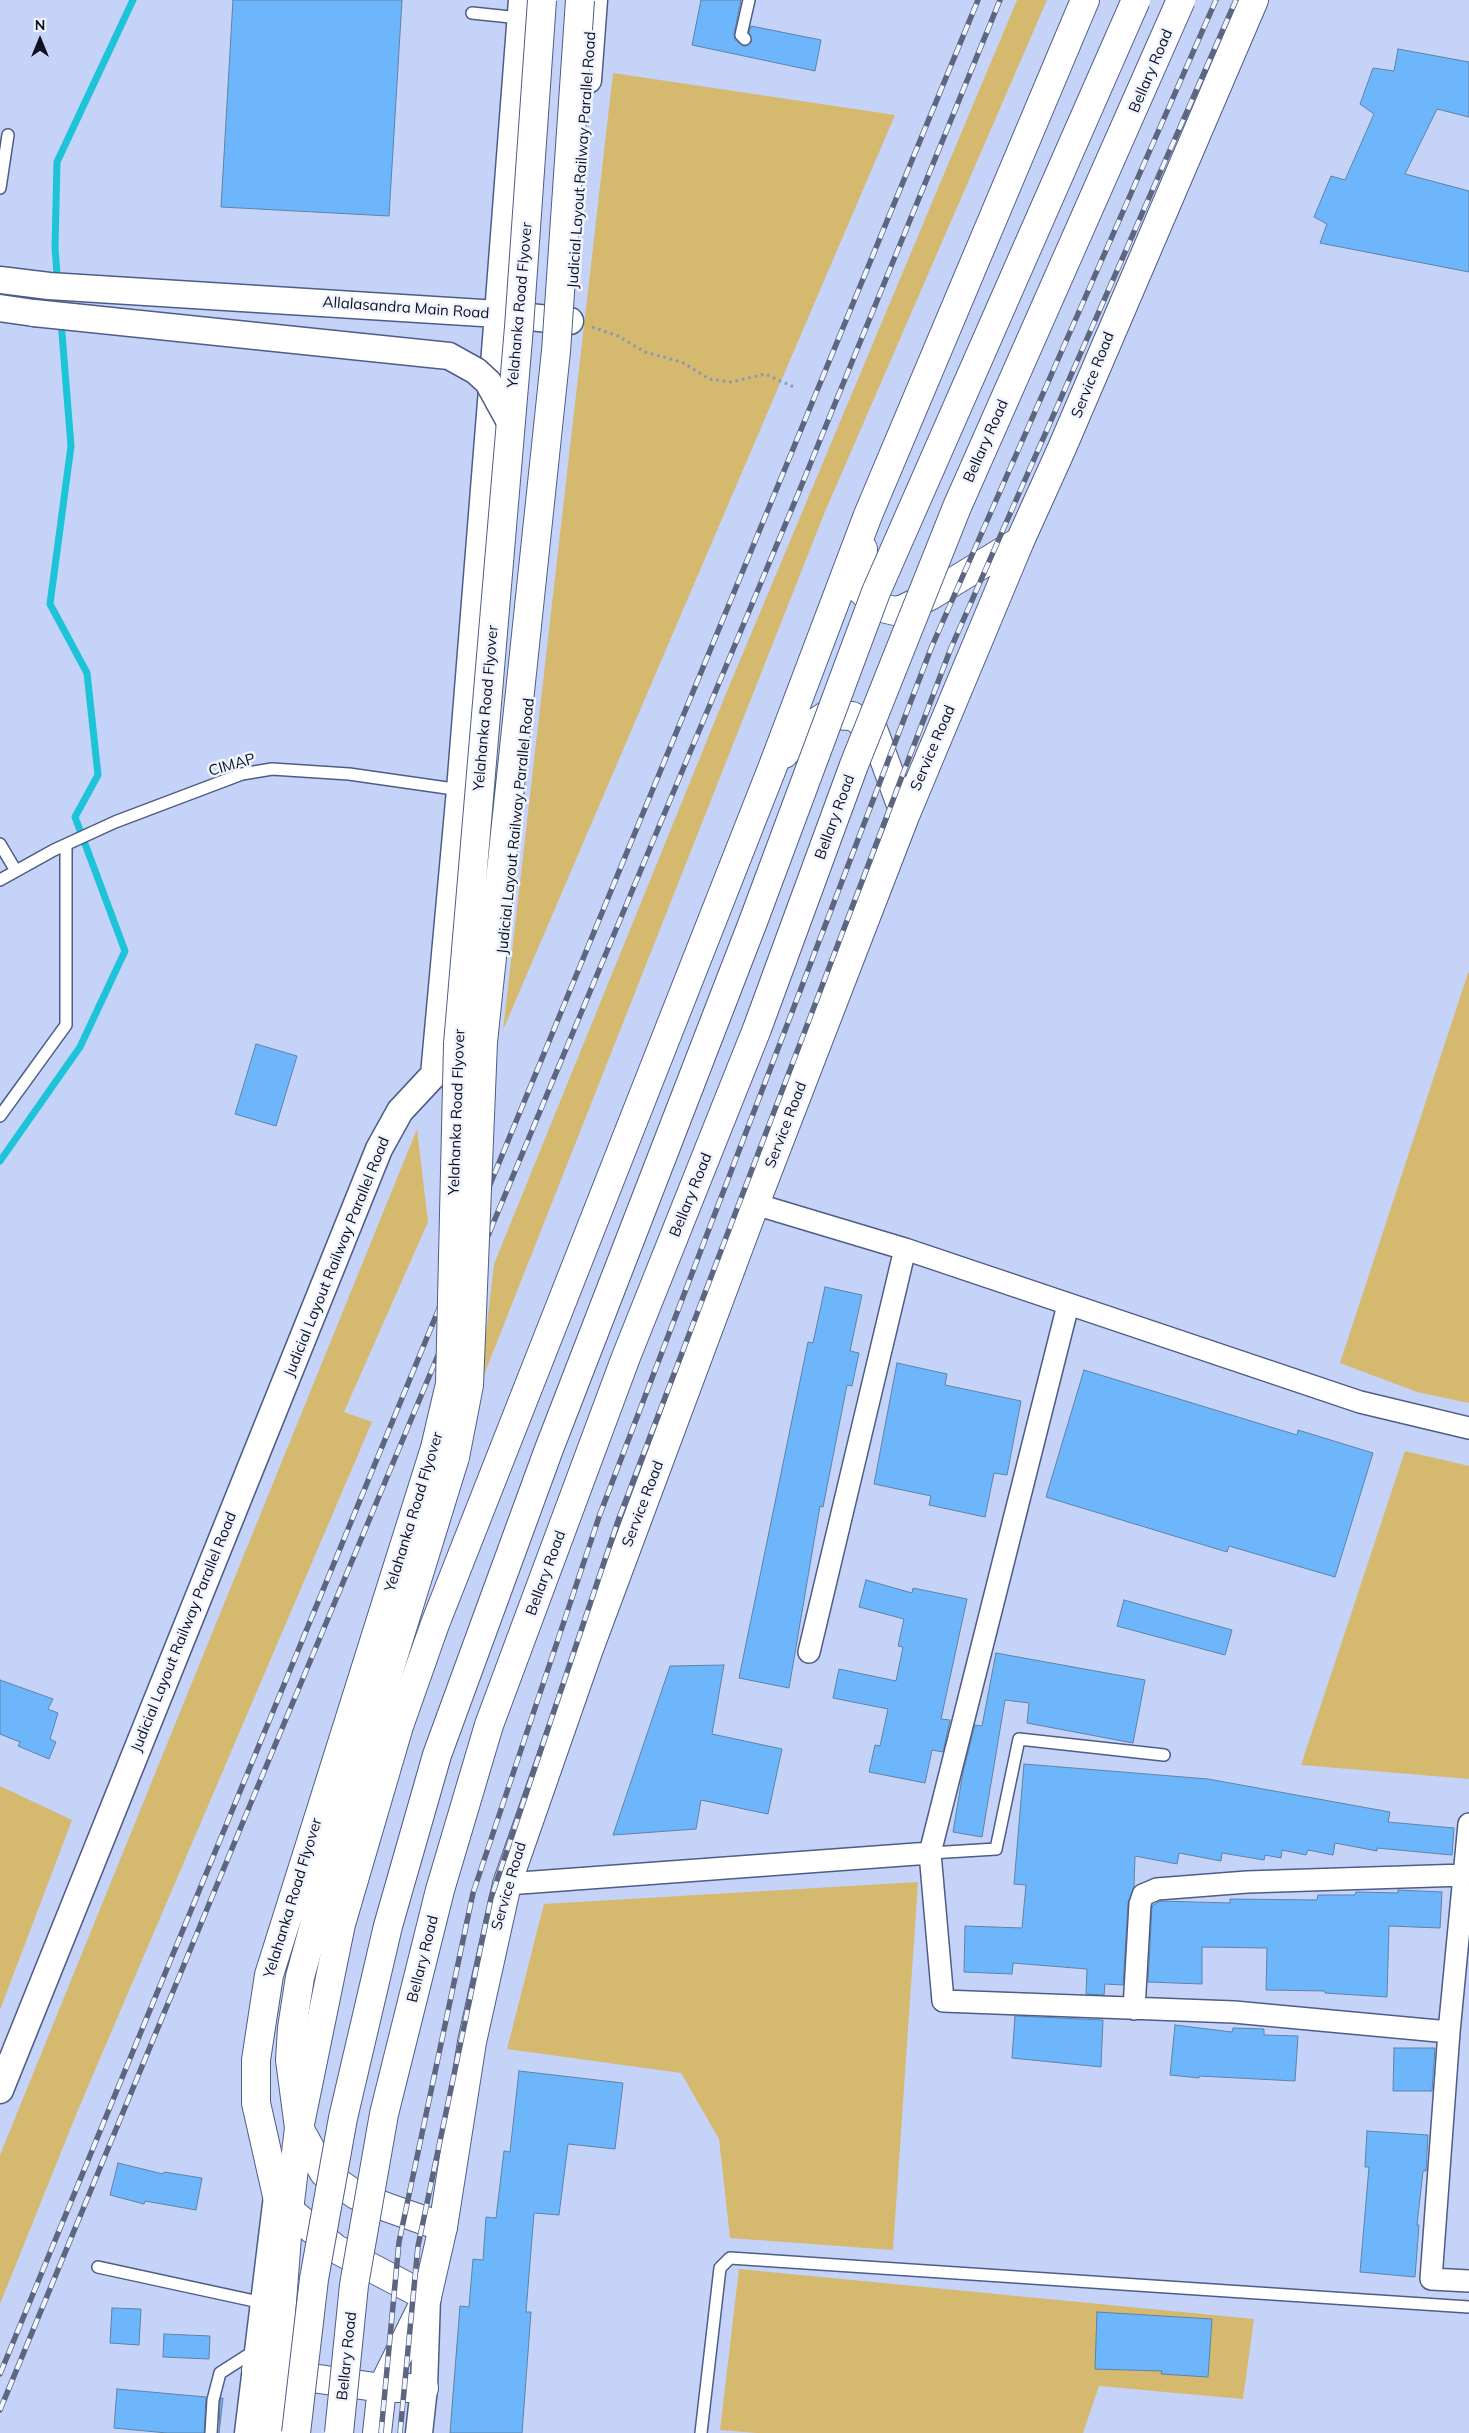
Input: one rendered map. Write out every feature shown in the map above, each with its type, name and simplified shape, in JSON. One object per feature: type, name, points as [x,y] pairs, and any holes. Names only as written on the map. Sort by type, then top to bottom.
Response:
[{"type":"main road","name":"Yelahanka Road Flyover","points":[[299,2128],[290,2060],[292,2028],[300,1977],[445,1452],[450,1384],[458,1044],[519,327],[542,0]]},
{"type":"main road","name":"Yelahanka Road Flyover","points":[[283,2203],[256,2104],[256,2060],[269,1975],[469,1385],[483,1042],[556,351],[580,0]]},
{"type":"main road","points":[[272,2433],[264,2364],[283,2203],[341,1924],[402,1717],[435,1624],[773,766],[868,515],[1086,0]]},
{"type":"main road","points":[[296,2433],[314,2279],[343,2118],[388,1926],[437,1755],[542,1467],[753,922],[876,592],[966,382],[1136,0]]},
{"type":"main road","name":"Bellary Road","points":[[339,2433],[354,2285],[384,2114],[440,1890],[489,1726],[626,1357],[757,1029],[854,765],[957,507],[1181,0]]},
{"type":"main road","name":"Service Road","points":[[377,2433],[382,2388],[427,2297],[443,2227],[472,2042],[507,1884],[592,1640],[755,1204],[905,816],[1020,541],[1062,448],[1254,0]]},
{"type":"main road","points":[[868,515],[861,562],[862,591],[878,607],[894,611],[903,609],[930,596],[1020,541]]},
{"type":"main road","points":[[773,766],[808,728],[827,715],[852,716],[873,729],[905,816]]},
{"type":"main road","points":[[299,2128],[324,2173],[356,2195],[443,2227]]},
{"type":"main road","points":[[283,2203],[336,2249],[427,2297]]},
{"type":"main road","points":[[264,2364],[382,2388],[424,2388]]},
{"type":"street","name":"Judicial Layout Railway Parallel Road","points":[[0,2090],[379,1149],[400,1111],[472,1034],[506,954],[503,797],[570,321],[594,0]]},
{"type":"street","name":"Allalasandra Main Road","points":[[9,281],[498,314],[521,9]]},
{"type":"street","points":[[9,281],[15,310],[449,356],[476,371],[488,382],[510,422]]},
{"type":"street","points":[[434,1075],[460,790],[498,314],[570,321]]},
{"type":"street","points":[[755,1204],[905,1249],[1360,1402],[1469,1428]]},
{"type":"street","points":[[809,1652],[905,1249]]},
{"type":"street","points":[[1068,1305],[930,1853],[943,2001],[1234,2012],[1449,2032]]},
{"type":"street","points":[[1469,1824],[1449,2032],[1431,2279],[1469,2281]]},
{"type":"street","points":[[507,1884],[769,1863],[930,1853]]},
{"type":"street","points":[[1134,2009],[1140,1904],[1143,1894],[1157,1889],[1247,1882],[1464,1875]]},
{"type":"street","points":[[248,2433],[264,2364],[264,2303],[283,2203]]},
{"type":"street","points":[[419,2433],[424,2388],[427,2297]]},
{"type":"lane","points":[[745,39],[741,35],[749,0]]},
{"type":"lane","points":[[472,13],[521,9]]},
{"type":"lane","points":[[0,188],[8,135]]},
{"type":"lane","name":"CIMAP","points":[[0,880],[115,822],[242,774],[272,770],[349,774],[503,797]]},
{"type":"lane","points":[[0,844],[16,872]]},
{"type":"lane","points":[[0,1116],[66,1025],[66,846]]},
{"type":"lane","points":[[930,1853],[996,1849],[1019,1739],[1164,1755]]},
{"type":"lane","points":[[701,2433],[720,2268],[730,2258],[1469,2308]]},
{"type":"lane","points":[[98,2267],[264,2303]]},
{"type":"lane","points":[[211,2433],[213,2400],[220,2373],[264,2364]]},
{"type":"path","points":[[570,321],[618,336],[645,352],[682,362],[709,379],[731,382],[765,374],[796,388]]},
{"type":"shaded area","points":[[1017,0],[1047,0],[824,514],[480,1385],[494,1264],[725,696]]},
{"type":"shaded area","points":[[613,73],[895,115],[503,1030]]},
{"type":"shaded area","points":[[1468,973],[1469,1403],[1417,1392],[1340,1363]]},
{"type":"shaded area","points":[[417,1129],[428,1222],[344,1412],[372,1422],[78,2110],[0,2304],[0,2155]]},
{"type":"shaded area","points":[[1405,1451],[1469,1466],[1469,1779],[1301,1765]]},
{"type":"shaded area","points":[[0,1786],[72,1820],[0,2010]]},
{"type":"shaded area","points":[[918,1882],[893,2250],[730,2238],[719,2139],[681,2073],[507,2049],[544,1904]]},
{"type":"shaded area","points":[[739,2269],[1254,2319],[1243,2399],[1099,2386],[1083,2433],[757,2433],[720,2430]]},
{"type":"building","points":[[233,0],[402,0],[389,216],[221,207]]},
{"type":"building","points":[[701,0],[741,0],[734,34],[735,40],[743,46],[747,46],[752,41],[749,33],[751,26],[821,40],[815,71],[692,45]]},
{"type":"building","points":[[1398,49],[1469,62],[1469,117],[1437,109],[1405,174],[1469,191],[1469,272],[1320,243],[1327,224],[1314,217],[1331,176],[1345,180],[1374,114],[1360,104],[1373,68],[1394,71]]},
{"type":"building","points":[[256,1044],[297,1056],[276,1126],[235,1114]]},
{"type":"building","points":[[825,1287],[862,1295],[850,1351],[859,1353],[852,1386],[847,1385],[823,1507],[820,1506],[789,1688],[739,1678],[808,1342],[813,1343]]},
{"type":"building","points":[[897,1363],[947,1374],[945,1385],[1021,1401],[1007,1475],[994,1473],[985,1517],[929,1505],[931,1496],[874,1484]]},
{"type":"building","points":[[1084,1370],[1297,1435],[1298,1430],[1373,1453],[1335,1577],[1229,1546],[1227,1552],[1046,1497]]},
{"type":"building","points":[[866,1580],[912,1593],[913,1588],[967,1599],[941,1719],[950,1720],[943,1752],[932,1750],[925,1783],[869,1772],[875,1745],[880,1746],[888,1709],[833,1698],[839,1669],[896,1681],[903,1647],[898,1646],[904,1619],[859,1607]]},
{"type":"building","points":[[1124,1600],[1232,1630],[1225,1655],[1117,1626]]},
{"type":"building","points":[[996,1653],[1145,1680],[1133,1743],[1027,1723],[1029,1703],[1005,1700],[982,1837],[953,1832],[963,1772],[975,1725],[982,1726]]},
{"type":"building","points":[[724,1665],[712,1734],[782,1749],[768,1814],[701,1800],[696,1829],[613,1835],[670,1666]]},
{"type":"building","points":[[0,1680],[53,1699],[48,1709],[58,1713],[50,1739],[56,1742],[49,1759],[18,1746],[20,1742],[0,1734]]},
{"type":"building","points":[[1024,1764],[1208,1779],[1390,1812],[1388,1822],[1454,1828],[1452,1855],[1377,1848],[1377,1851],[1335,1843],[1333,1855],[1308,1850],[1306,1855],[1282,1850],[1281,1858],[1265,1855],[1264,1860],[1222,1853],[1221,1861],[1179,1853],[1177,1864],[1135,1856],[1134,1887],[1128,1903],[1123,1985],[1105,1984],[1104,1995],[1086,1994],[1087,1969],[1013,1963],[1012,1974],[964,1972],[965,1926],[1022,1928],[1026,1885],[1014,1884]]},
{"type":"building","points":[[1398,1890],[1442,1892],[1440,1928],[1389,1926],[1387,1997],[1325,1993],[1325,1991],[1266,1990],[1267,1948],[1202,1947],[1202,1984],[1148,1982],[1152,1906],[1160,1901],[1230,1903],[1230,1899],[1317,1900],[1318,1895],[1355,1895],[1356,1892],[1398,1893]]},
{"type":"building","points":[[1015,2016],[1103,2020],[1101,2067],[1012,2058]]},
{"type":"building","points":[[1175,2025],[1232,2032],[1233,2028],[1264,2029],[1264,2035],[1298,2036],[1295,2081],[1199,2076],[1199,2078],[1170,2075]]},
{"type":"building","points":[[1394,2048],[1435,2048],[1432,2091],[1393,2091]]},
{"type":"building","points":[[519,2071],[623,2083],[615,2149],[568,2144],[559,2215],[534,2213],[526,2312],[531,2312],[522,2433],[450,2433],[460,2306],[469,2307],[473,2259],[483,2260],[486,2217],[496,2218],[504,2151],[510,2152]]},
{"type":"building","points":[[1367,2131],[1428,2135],[1426,2171],[1423,2171],[1417,2225],[1419,2225],[1415,2277],[1360,2272],[1369,2167],[1365,2167]]},
{"type":"building","points":[[118,2163],[163,2174],[164,2172],[202,2178],[196,2210],[145,2201],[144,2204],[110,2195]]},
{"type":"building","points":[[112,2308],[141,2309],[139,2345],[110,2343]]},
{"type":"building","points":[[1097,2312],[1212,2319],[1208,2377],[1161,2374],[1162,2371],[1095,2369]]},
{"type":"building","points":[[164,2334],[210,2336],[209,2359],[163,2357]]},
{"type":"building","points":[[117,2389],[206,2397],[204,2433],[167,2433],[114,2428]]},
{"type":"building","points":[[223,2398],[219,2433],[220,2401]]},
{"type":"waterway","points":[[60,310],[55,248],[57,162],[133,0]]},
{"type":"waterway","points":[[0,1161],[80,1047],[125,951],[75,817],[98,775],[87,673],[50,604],[71,446],[61,321]]},
{"type":"railway","points":[[0,2374],[978,0]]},
{"type":"railway","points":[[0,2410],[250,1805],[798,494],[1000,0]]},
{"type":"railway","points":[[381,2433],[399,2242],[473,1893],[600,1514],[932,646],[1216,0]]},
{"type":"railway","points":[[400,2433],[418,2246],[491,1898],[619,1518],[951,648],[1236,0]]}]
